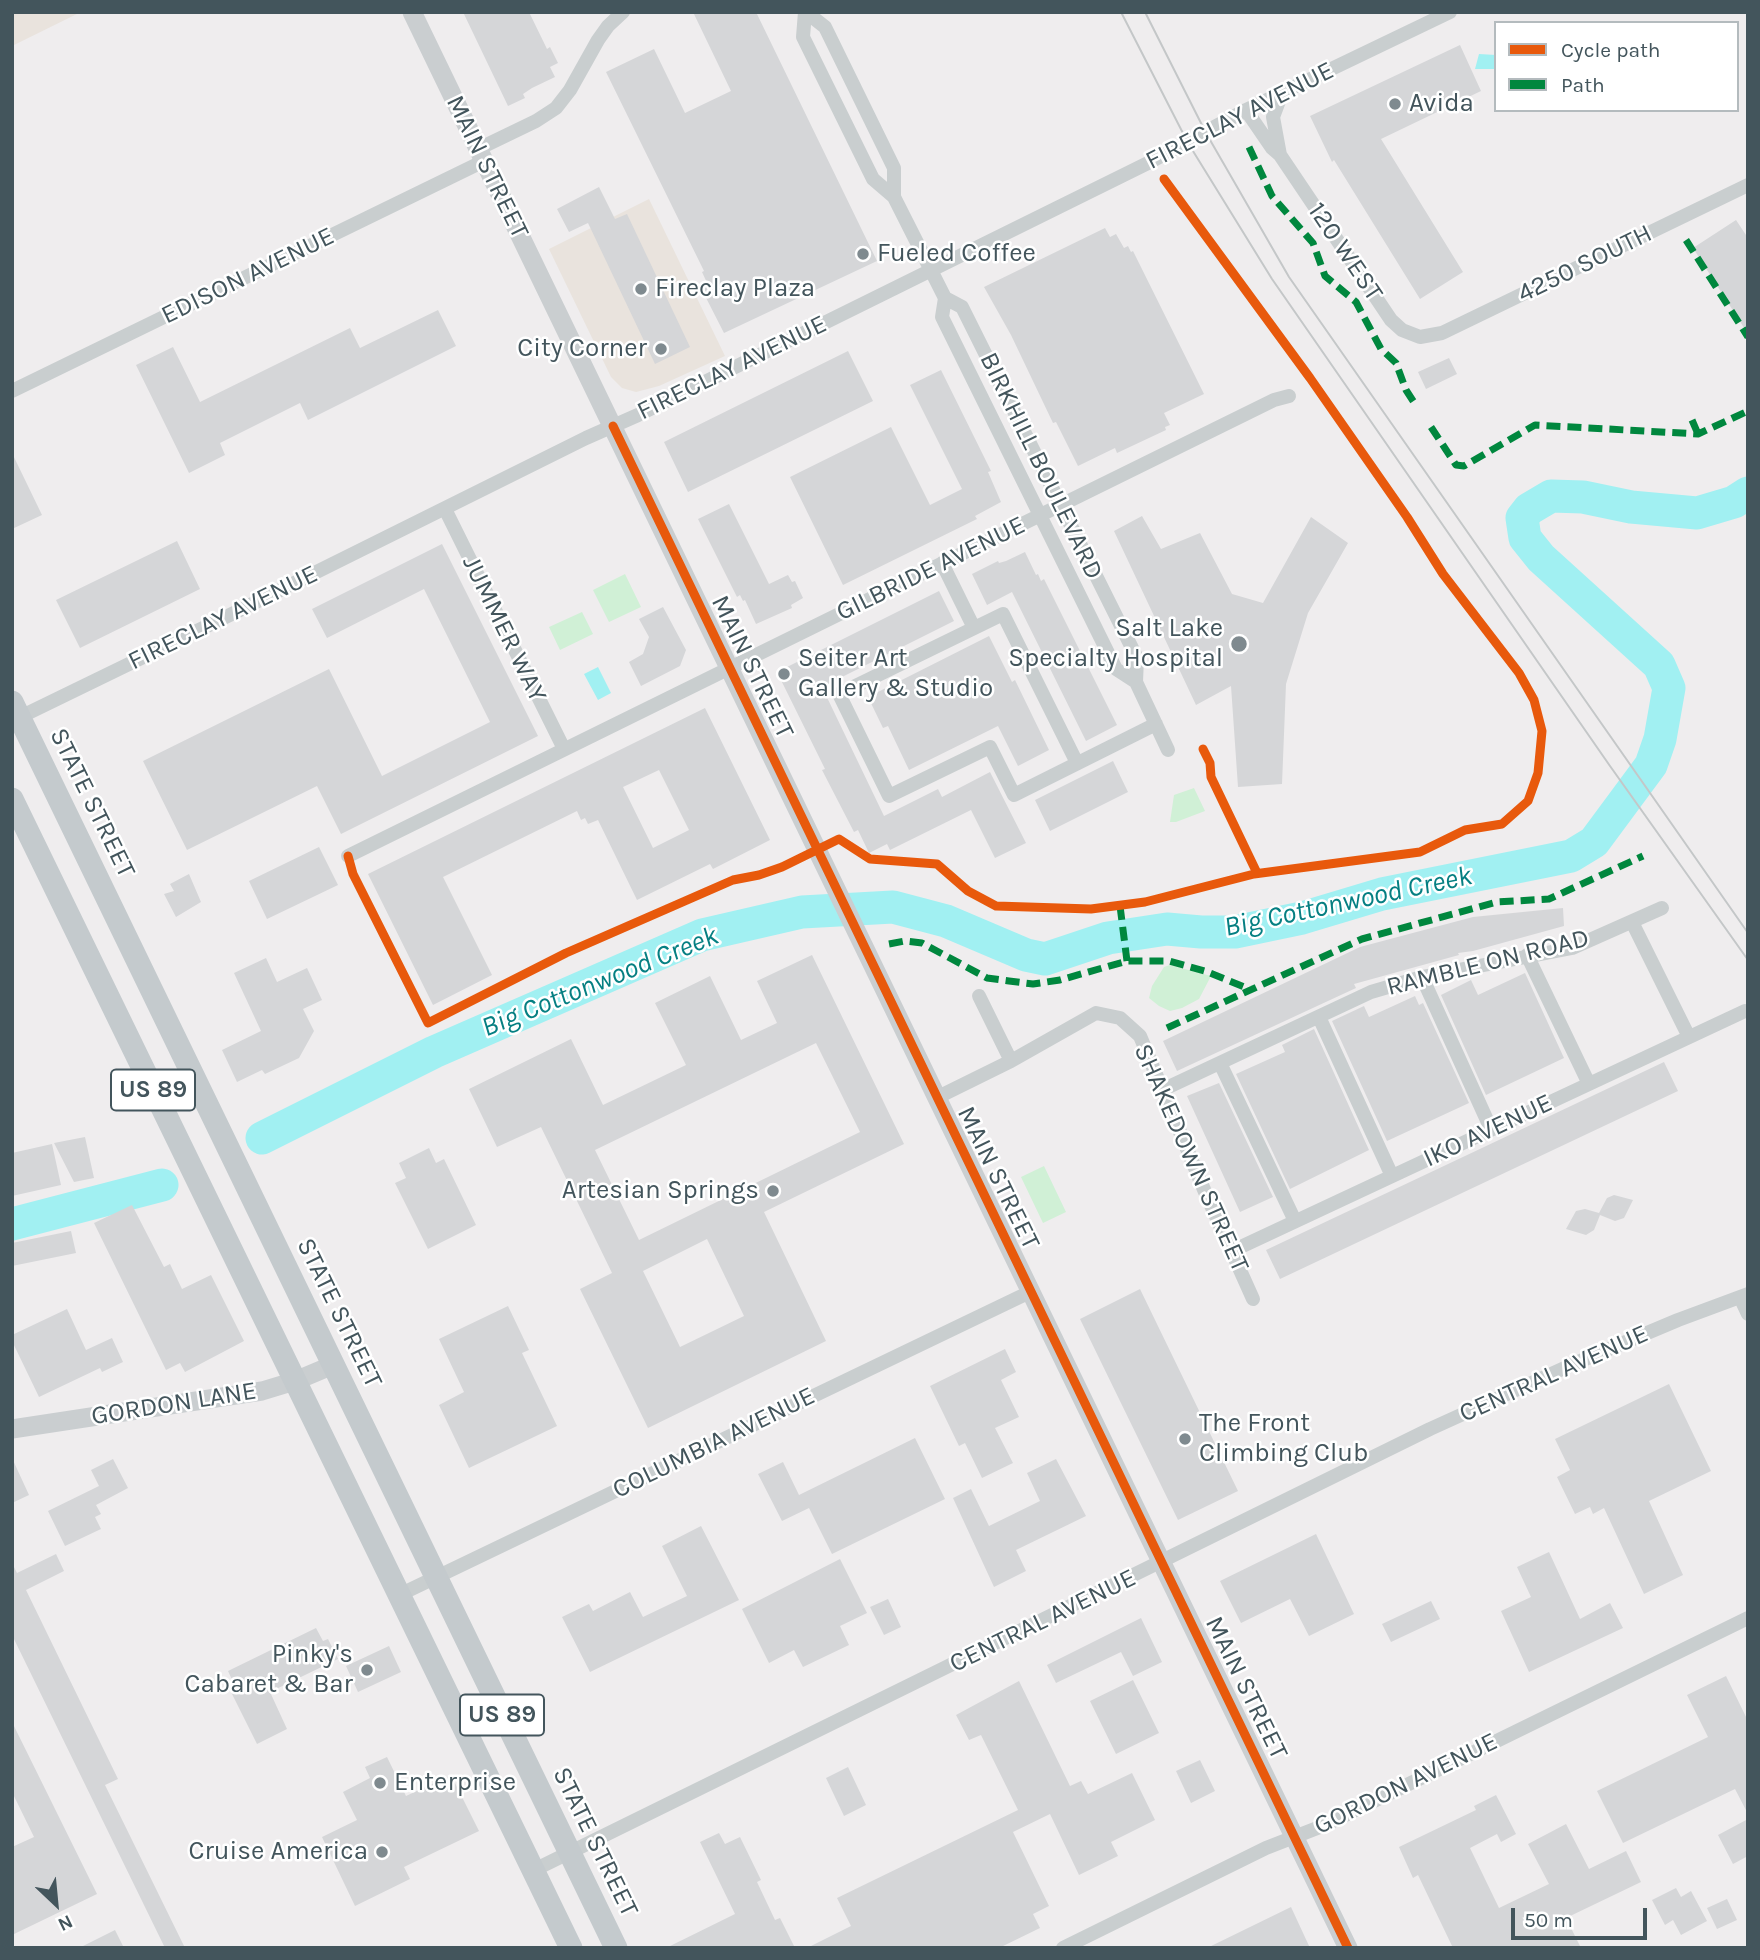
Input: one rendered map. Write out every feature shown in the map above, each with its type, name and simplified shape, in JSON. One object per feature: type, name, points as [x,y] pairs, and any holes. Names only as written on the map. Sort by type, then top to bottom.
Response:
[{"type":"main road","name":"STATE STREET","points":[[15,713],[616,1948]]},
{"type":"main road","name":"US 89","points":[[12,799],[571,1948]]},
{"type":"street","name":"MAIN STREET","points":[[412,12],[1348,1948]]},
{"type":"street","name":"EDISON AVENUE","points":[[12,391],[481,155],[536,121],[556,108],[570,90],[598,40],[623,12]]},
{"type":"street","name":"BIRKHILL BOULEVARD","points":[[806,12],[803,37],[873,179],[894,197],[945,298],[942,317],[1116,669],[1136,682]]},
{"type":"street","name":"BIRKHILL BOULEVARD","points":[[806,12],[825,27],[894,168],[894,197]]},
{"type":"street","name":"FIRECLAY AVENUE","points":[[15,713],[444,509],[1178,148],[1246,110],[1450,12]]},
{"type":"street","name":"120 WEST","points":[[1280,155],[1273,117],[1282,93]]},
{"type":"street","name":"120 WEST","points":[[1246,110],[1272,148],[1280,155],[1391,320],[1408,333],[1420,337]]},
{"type":"street","name":"4250 SOUTH","points":[[1420,337],[1442,333],[1748,185]]},
{"type":"street","name":"BIRKHILL BOULEVARD","points":[[945,298],[962,307],[1137,658],[1136,682],[1168,750]]},
{"type":"street","name":"GILBRIDE AVENUE","points":[[348,856],[1040,515],[1289,396]]},
{"type":"street","name":"JUMMER WAY","points":[[444,509],[564,750]]},
{"type":"street","points":[[942,563],[974,628]]},
{"type":"street","points":[[1077,763],[1003,614],[839,694],[889,796],[990,747],[1014,795],[1156,724]]},
{"type":"street","name":"RAMBLE ON ROAD","points":[[1162,1090],[1371,992],[1422,977],[1572,948],[1662,908]]},
{"type":"street","points":[[1632,922],[1689,1037]]},
{"type":"street","points":[[1527,955],[1589,1084]]},
{"type":"street","points":[[1422,977],[1491,1129]]},
{"type":"street","points":[[979,996],[1011,1061]]},
{"type":"street","name":"IKO AVENUE","points":[[1231,1251],[1745,1011]]},
{"type":"street","name":"SHAKEDOWN STREET","points":[[936,1098],[1011,1061],[1096,1013],[1120,1018],[1140,1035],[1253,1298]]},
{"type":"street","points":[[1319,1017],[1392,1175]]},
{"type":"street","points":[[1220,1063],[1295,1221]]},
{"type":"street","name":"COLUMBIA AVENUE","points":[[399,1595],[1030,1292]]},
{"type":"street","points":[[1744,1296],[1748,1314]]},
{"type":"street","name":"CENTRAL AVENUE","points":[[534,1870],[1162,1563],[1280,1501],[1499,1397],[1654,1330],[1744,1296]]},
{"type":"street","name":"GORDON LANE","points":[[12,1429],[262,1391],[295,1381],[332,1364]]},
{"type":"street","name":"GORDON AVENUE","points":[[1063,1948],[1266,1848],[1325,1825],[1748,1618]]},
{"type":"shaded area","points":[[12,12],[81,12],[12,46]]},
{"type":"shaded area","name":"Fireclay Plaza","points":[[649,199],[725,356],[659,386],[636,392],[622,388],[611,377],[549,249]]},
{"type":"green space","points":[[625,574],[641,607],[609,622],[593,590]]},
{"type":"green space","points":[[582,612],[593,634],[560,650],[549,627]]},
{"type":"green space","points":[[1194,788],[1205,811],[1170,822],[1174,795]]},
{"type":"green space","points":[[1170,965],[1211,976],[1199,999],[1170,1011],[1149,998],[1152,986],[1164,967]]},
{"type":"green space","points":[[1044,1166],[1066,1212],[1043,1223],[1021,1177]]},
{"type":"water","points":[[1479,54],[1494,55],[1494,69],[1475,69]]},
{"type":"water","points":[[598,667],[611,693],[598,700],[584,674]]},
{"type":"building","points":[[463,12],[529,12],[547,49],[550,47],[558,63],[550,67],[555,77],[532,88],[523,94],[525,98],[508,106]]},
{"type":"building","points":[[693,12],[756,12],[877,261],[724,333],[701,288],[708,285],[702,272],[704,271],[606,72],[654,49],[685,113],[731,91]]},
{"type":"building","points":[[1460,45],[1481,91],[1381,139],[1463,272],[1420,299],[1334,160],[1332,162],[1310,116]]},
{"type":"building","name":"Fireclay Plaza","points":[[599,187],[615,219],[627,214],[690,347],[655,364],[588,223],[569,232],[557,209]]},
{"type":"building","points":[[1736,220],[1748,238],[1748,334],[1693,248]]},
{"type":"building","points":[[1105,228],[1110,237],[1116,234],[1124,248],[1128,246],[1131,252],[1133,251],[1204,394],[1164,413],[1170,425],[1165,427],[1166,430],[1117,453],[1115,448],[1078,466],[1056,422],[1053,423],[1011,335],[984,287]]},
{"type":"building","points":[[438,310],[456,346],[308,420],[300,403],[220,443],[225,455],[189,473],[136,365],[173,347],[200,402],[350,328],[360,348]]},
{"type":"building","points":[[848,351],[873,401],[688,492],[664,442]]},
{"type":"building","points":[[1449,358],[1457,374],[1426,389],[1418,372]]},
{"type":"building","points":[[941,370],[991,471],[988,472],[1001,502],[975,516],[977,519],[843,585],[790,477],[891,427],[930,505],[962,489],[910,385]]},
{"type":"building","points":[[12,453],[42,515],[12,529]]},
{"type":"building","points":[[729,504],[769,584],[788,575],[792,582],[795,581],[803,598],[791,605],[792,608],[756,624],[745,600],[743,601],[740,595],[737,597],[698,519]]},
{"type":"building","points":[[1142,516],[1161,549],[1200,533],[1232,594],[1263,603],[1311,517],[1348,543],[1308,613],[1286,684],[1282,784],[1238,787],[1231,686],[1196,705],[1114,531]]},
{"type":"building","points":[[177,541],[200,589],[80,648],[56,600]]},
{"type":"building","points":[[442,544],[538,736],[341,834],[317,786],[187,850],[143,761],[329,669],[382,776],[490,722],[424,589],[327,638],[312,609]]},
{"type":"building","points":[[1025,552],[1036,575],[1038,574],[1041,581],[1044,579],[1117,725],[1086,741],[1012,592],[987,605],[972,574]]},
{"type":"building","points":[[939,591],[954,621],[822,687],[884,816],[938,789],[942,797],[990,772],[1026,843],[995,858],[971,810],[890,850],[887,844],[869,853],[858,830],[854,832],[822,770],[825,769],[777,672]]},
{"type":"building","points":[[663,607],[686,650],[680,666],[641,686],[629,662],[643,654],[649,637],[639,619]]},
{"type":"building","points":[[989,636],[1012,682],[1015,680],[1049,750],[1018,766],[998,726],[909,770],[888,726],[883,728],[868,697]]},
{"type":"building","points":[[705,708],[770,840],[713,869],[710,864],[637,900],[598,820],[588,824],[585,818],[581,820],[577,811],[443,877],[492,975],[433,1005],[368,874]],"holes":[[[659,770],[689,830],[653,848],[623,787]]]},
{"type":"building","points":[[1113,761],[1128,792],[1050,831],[1035,800]]},
{"type":"building","points":[[319,847],[338,885],[267,919],[249,881]]},
{"type":"building","points":[[189,874],[201,902],[176,917],[164,894],[174,891],[170,884]]},
{"type":"building","points":[[1563,908],[1564,926],[1458,953],[1459,955],[1354,984],[1356,988],[1177,1071],[1163,1041],[1360,947],[1473,917]]},
{"type":"building","name":"Artesian Springs","points":[[812,955],[904,1144],[764,1212],[826,1341],[648,1428],[580,1289],[612,1273],[541,1127],[497,1147],[469,1089],[571,1039],[603,1105],[686,1065],[655,1003],[710,976],[741,1040],[777,1023],[757,981]],"holes":[[[816,1043],[860,1132],[639,1240],[595,1150]],[[707,1239],[744,1316],[680,1347],[643,1271]]]},
{"type":"building","points":[[266,958],[277,982],[307,968],[322,1000],[303,1009],[314,1031],[299,1058],[265,1074],[262,1070],[237,1082],[222,1050],[261,1031],[234,973]]},
{"type":"building","points":[[1525,973],[1564,1058],[1486,1095],[1441,995],[1471,980],[1478,995]]},
{"type":"building","points":[[1415,996],[1419,1005],[1423,1003],[1469,1103],[1387,1141],[1332,1021],[1364,1006],[1369,1017]]},
{"type":"building","points":[[1314,1029],[1369,1150],[1290,1189],[1236,1074],[1285,1052],[1282,1045]]},
{"type":"building","points":[[1664,1062],[1678,1091],[1280,1279],[1266,1250]]},
{"type":"building","points":[[1219,1083],[1273,1197],[1240,1212],[1187,1096]]},
{"type":"building","points":[[85,1137],[94,1178],[74,1182],[54,1143]]},
{"type":"building","points":[[52,1144],[61,1185],[12,1196],[12,1153]]},
{"type":"building","points":[[429,1148],[436,1163],[444,1159],[476,1225],[428,1249],[395,1183],[406,1178],[399,1163]]},
{"type":"building","points":[[1614,1195],[1633,1200],[1624,1218],[1615,1221],[1600,1215],[1594,1230],[1586,1235],[1566,1229],[1576,1211],[1585,1209],[1599,1213],[1607,1198]]},
{"type":"building","points":[[132,1205],[164,1267],[170,1264],[182,1289],[211,1275],[244,1341],[185,1372],[180,1363],[166,1370],[94,1223]]},
{"type":"building","points":[[71,1231],[76,1253],[12,1266],[12,1243]]},
{"type":"building","points":[[1140,1289],[1238,1491],[1178,1520],[1080,1319]]},
{"type":"building","points":[[508,1306],[529,1350],[522,1353],[557,1426],[469,1468],[439,1405],[464,1392],[439,1339]]},
{"type":"building","points":[[67,1309],[86,1350],[112,1338],[123,1362],[102,1372],[100,1368],[39,1397],[12,1341],[12,1335]]},
{"type":"building","points":[[1005,1349],[1016,1372],[1001,1380],[1019,1417],[995,1428],[1013,1463],[982,1478],[965,1443],[959,1446],[930,1386]]},
{"type":"building","points":[[1669,1384],[1711,1471],[1649,1501],[1683,1575],[1644,1594],[1604,1508],[1593,1514],[1590,1507],[1575,1514],[1557,1477],[1570,1470],[1555,1439]]},
{"type":"building","points":[[915,1438],[945,1499],[832,1554],[809,1508],[782,1521],[758,1474],[783,1462],[799,1495]]},
{"type":"building","points":[[12,1458],[29,1495],[12,1503]]},
{"type":"building","points":[[113,1459],[128,1488],[96,1505],[101,1514],[95,1517],[101,1529],[65,1546],[48,1511],[99,1486],[91,1470]]},
{"type":"building","points":[[1056,1459],[1086,1516],[1016,1550],[1026,1571],[994,1587],[953,1498],[971,1489],[989,1526],[1040,1501],[1027,1473]]},
{"type":"building","points":[[701,1526],[739,1600],[590,1672],[562,1617],[589,1604],[593,1611],[630,1592],[643,1617],[687,1596],[662,1546]]},
{"type":"building","points":[[1316,1534],[1354,1614],[1309,1636],[1290,1599],[1241,1623],[1220,1581]]},
{"type":"building","points":[[1549,1552],[1580,1619],[1610,1603],[1623,1628],[1529,1672],[1501,1611],[1531,1597],[1517,1567]]},
{"type":"building","points":[[56,1554],[64,1571],[26,1590],[118,1779],[105,1785],[185,1948],[165,1948],[12,1635],[12,1563],[17,1573]]},
{"type":"building","points":[[840,1559],[867,1613],[840,1626],[849,1645],[803,1667],[794,1650],[769,1663],[742,1609]]},
{"type":"building","points":[[888,1599],[901,1627],[884,1635],[870,1607]]},
{"type":"building","points":[[1431,1601],[1440,1619],[1391,1642],[1382,1624]]},
{"type":"building","points":[[1141,1618],[1162,1662],[1133,1676],[1121,1652],[1056,1683],[1047,1665]]},
{"type":"building","points":[[316,1628],[323,1641],[328,1639],[338,1659],[270,1692],[287,1729],[257,1744],[228,1686],[234,1684],[228,1671]]},
{"type":"building","name":"Pinky's Cabaret & Bar","points":[[389,1646],[401,1672],[358,1692],[346,1666]]},
{"type":"building","points":[[1726,1676],[1748,1721],[1748,1814],[1735,1789],[1623,1843],[1597,1791],[1708,1737],[1687,1695]]},
{"type":"building","points":[[1133,1680],[1159,1733],[1116,1754],[1090,1701]]},
{"type":"building","points":[[1019,1681],[1070,1786],[1081,1781],[1088,1794],[1132,1773],[1155,1820],[1111,1842],[1118,1856],[1079,1875],[1050,1814],[1013,1832],[1049,1906],[1033,1914],[1040,1928],[999,1948],[807,1948],[851,1926],[837,1898],[1018,1810],[981,1735],[969,1740],[956,1715]]},
{"type":"building","points":[[12,1722],[97,1894],[12,1935],[12,1847],[34,1837],[12,1792]]},
{"type":"building","name":"Cruise America","points":[[387,1757],[406,1796],[451,1775],[479,1831],[404,1867],[410,1879],[355,1906],[322,1837],[357,1820],[343,1792],[370,1778],[365,1767]]},
{"type":"building","points":[[1200,1760],[1215,1791],[1191,1803],[1176,1771]]},
{"type":"building","points":[[848,1767],[866,1805],[844,1816],[826,1778]]},
{"type":"building","points":[[1496,1795],[1516,1834],[1501,1842],[1497,1834],[1470,1848],[1499,1908],[1549,1884],[1528,1844],[1566,1824],[1589,1869],[1626,1851],[1641,1882],[1566,1918],[1581,1948],[1453,1948],[1418,1875],[1413,1878],[1399,1847],[1476,1810],[1474,1806]]},
{"type":"building","points":[[1748,1819],[1748,1856],[1733,1864],[1718,1835]]},
{"type":"building","points":[[719,1833],[725,1844],[740,1837],[761,1880],[757,1882],[775,1920],[780,1918],[795,1948],[666,1948],[735,1914],[700,1842]]},
{"type":"building","points":[[1676,1888],[1681,1897],[1691,1891],[1707,1921],[1681,1935],[1673,1920],[1665,1925],[1652,1900]]},
{"type":"building","points":[[1727,1899],[1737,1920],[1717,1929],[1707,1908]]},
{"type":"building","points":[[1291,1907],[1310,1948],[1207,1948]]},
{"type":"building","points":[[115,1930],[124,1948],[79,1948]]},
{"type":"waterway","name":"Big Cottonwood Creek","points":[[262,1138],[434,1052],[702,935],[802,912],[893,907],[946,921],[1026,955],[1045,959],[1108,938],[1167,929],[1235,932],[1302,918],[1382,894],[1571,856],[1594,842],[1651,765],[1660,739],[1669,688],[1659,665],[1541,558],[1525,538],[1522,518],[1529,509],[1551,496],[1583,497],[1631,507],[1697,513],[1734,502],[1748,493]]},
{"type":"waterway","name":"Big Cottonwood Creek","points":[[12,1224],[162,1185]]},
{"type":"tram line","points":[[1121,12],[1188,143],[1272,279],[1748,960]]},
{"type":"tram line","points":[[1145,12],[1206,133],[1289,277],[1748,933]]},
{"type":"marked path","points":[[1249,147],[1272,196],[1313,243],[1325,276],[1356,302],[1381,349],[1396,363],[1406,390],[1417,407]]},
{"type":"marked path","points":[[1686,240],[1748,337]]},
{"type":"marked path","points":[[1431,427],[1456,465],[1464,466],[1535,425],[1698,434],[1748,411]]},
{"type":"marked path","points":[[1692,420],[1698,434]]},
{"type":"marked path","points":[[1167,1028],[1362,939],[1497,902],[1549,899],[1643,856]]},
{"type":"marked path","points":[[1120,906],[1127,961]]},
{"type":"marked path","points":[[889,944],[905,941],[922,943],[987,978],[1009,981],[1033,984],[1060,980],[1127,961],[1169,961],[1205,971],[1252,990]]},
{"type":"cycle path","points":[[348,856],[353,874],[428,1023],[566,953],[733,880],[782,867],[839,839],[870,859],[937,864],[968,891],[996,906],[1091,909],[1145,902],[1254,874],[1420,852],[1465,830],[1502,824],[1528,801],[1538,773],[1542,731],[1534,700],[1519,673],[1443,574],[1407,517],[1310,378],[1164,179]]},
{"type":"cycle path","points":[[613,426],[1348,1948]]},
{"type":"cycle path","points":[[1203,749],[1210,763],[1211,777],[1257,873]]},
{"type":"place","name":"Avida","points":[[1395,104]]},
{"type":"place","name":"Fueled Coffee","points":[[863,254]]},
{"type":"place","name":"Fireclay Plaza","points":[[641,289]]},
{"type":"place","name":"City Corner","points":[[661,349]]},
{"type":"place","name":"Salt Lake Specialty Hospital","points":[[1239,644]]},
{"type":"place","name":"Seiter Art Gallery & Studio","points":[[784,674]]},
{"type":"place","name":"Artesian Springs","points":[[773,1191]]},
{"type":"place","name":"The Front Climbing Club","points":[[1185,1439]]},
{"type":"place","name":"Pinky's Cabaret & Bar","points":[[367,1670]]},
{"type":"place","name":"Enterprise","points":[[380,1783]]},
{"type":"place","name":"Cruise America","points":[[382,1852]]}]
